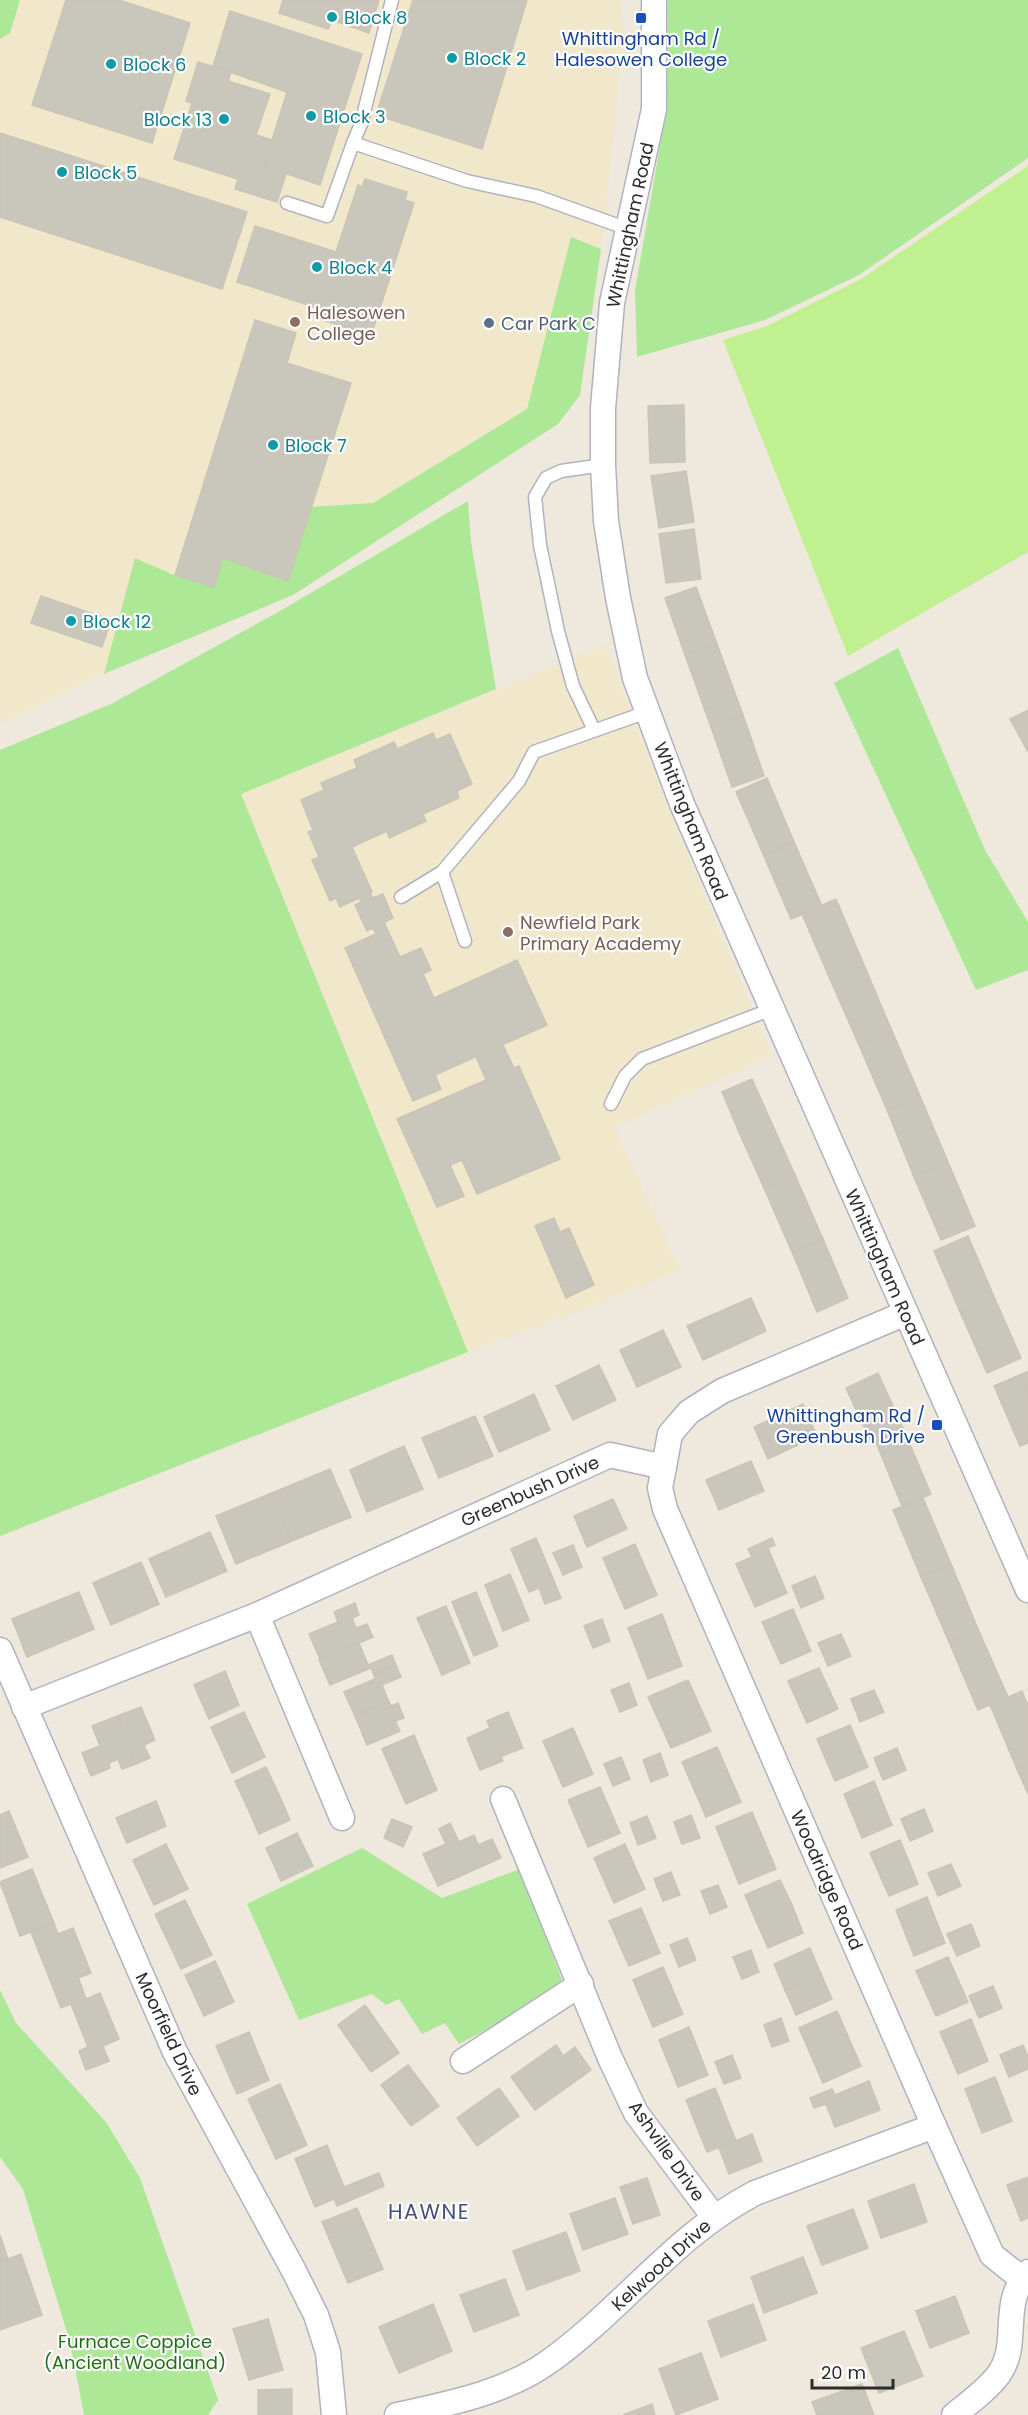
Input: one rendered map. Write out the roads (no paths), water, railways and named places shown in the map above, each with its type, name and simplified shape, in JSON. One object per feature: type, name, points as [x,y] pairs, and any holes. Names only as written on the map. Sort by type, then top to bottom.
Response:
[{"type":"street","name":"Whittingham Road","points":[[654,0],[654,109],[612,303],[603,408],[606,521],[618,598],[635,678],[682,804],[1028,1590]]},
{"type":"street","points":[[664,1467],[670,1434],[689,1412],[714,1396],[906,1313]]},
{"type":"street","name":"Greenbush Drive","points":[[24,1707],[257,1616],[610,1455],[664,1467]]},
{"type":"street","name":"Woodridge Road","points":[[664,1467],[660,1488],[665,1509],[934,2126],[992,2254],[1025,2276]]},
{"type":"street","points":[[257,1616],[342,1818]]},
{"type":"street","name":"Moorfield Drive","points":[[0,1650],[175,2052],[316,2315],[328,2352],[334,2415]]},
{"type":"street","name":"Ashville Drive","points":[[503,1799],[610,2058],[636,2113],[714,2217]]},
{"type":"street","points":[[463,2061],[581,1984]]},
{"type":"street","name":"Kelwood Drive","points":[[397,2415],[441,2406],[514,2382],[546,2364],[592,2327],[681,2242],[714,2217],[755,2193],[934,2126]]},
{"type":"street","points":[[954,2415],[1000,2373],[1009,2347],[1013,2295],[1025,2276]]},
{"type":"lane","points":[[287,203],[327,216],[361,124],[392,0]]},
{"type":"lane","points":[[353,143],[467,181],[536,196],[628,229]]},
{"type":"lane","points":[[594,730],[573,687],[558,631],[540,545],[535,497],[546,478],[561,471],[603,465]]},
{"type":"lane","points":[[401,897],[442,872],[519,781],[534,752],[647,712]]},
{"type":"lane","points":[[442,872],[465,942]]},
{"type":"lane","points":[[611,1104],[625,1076],[642,1059],[771,1009]]},
{"type":"place","name":"Block 8","points":[[332,17]]},
{"type":"place","name":"Whittingham Rd / Halesowen College","points":[[641,18]]},
{"type":"place","name":"Block 2","points":[[452,58]]},
{"type":"place","name":"Block 6","points":[[111,64]]},
{"type":"place","name":"Block 3","points":[[311,116]]},
{"type":"place","name":"Block 13","points":[[224,119]]},
{"type":"place","name":"Block 5","points":[[62,172]]},
{"type":"place","name":"Block 4","points":[[317,267]]},
{"type":"place","name":"Halesowen College","points":[[295,322]]},
{"type":"place","name":"Car Park C","points":[[489,323]]},
{"type":"place","name":"Block 7","points":[[273,445]]},
{"type":"place","name":"Block 12","points":[[71,621]]},
{"type":"place","name":"Newfield Park Primary Academy","points":[[508,932]]},
{"type":"place","name":"Whittingham Rd / Greenbush Drive","points":[[937,1425]]},
{"type":"district","name":"HAWNE","points":[[429,2211]]},
{"type":"park label","name":"Furnace Coppice (Ancient Woodland)","points":[[135,2351]]}]
